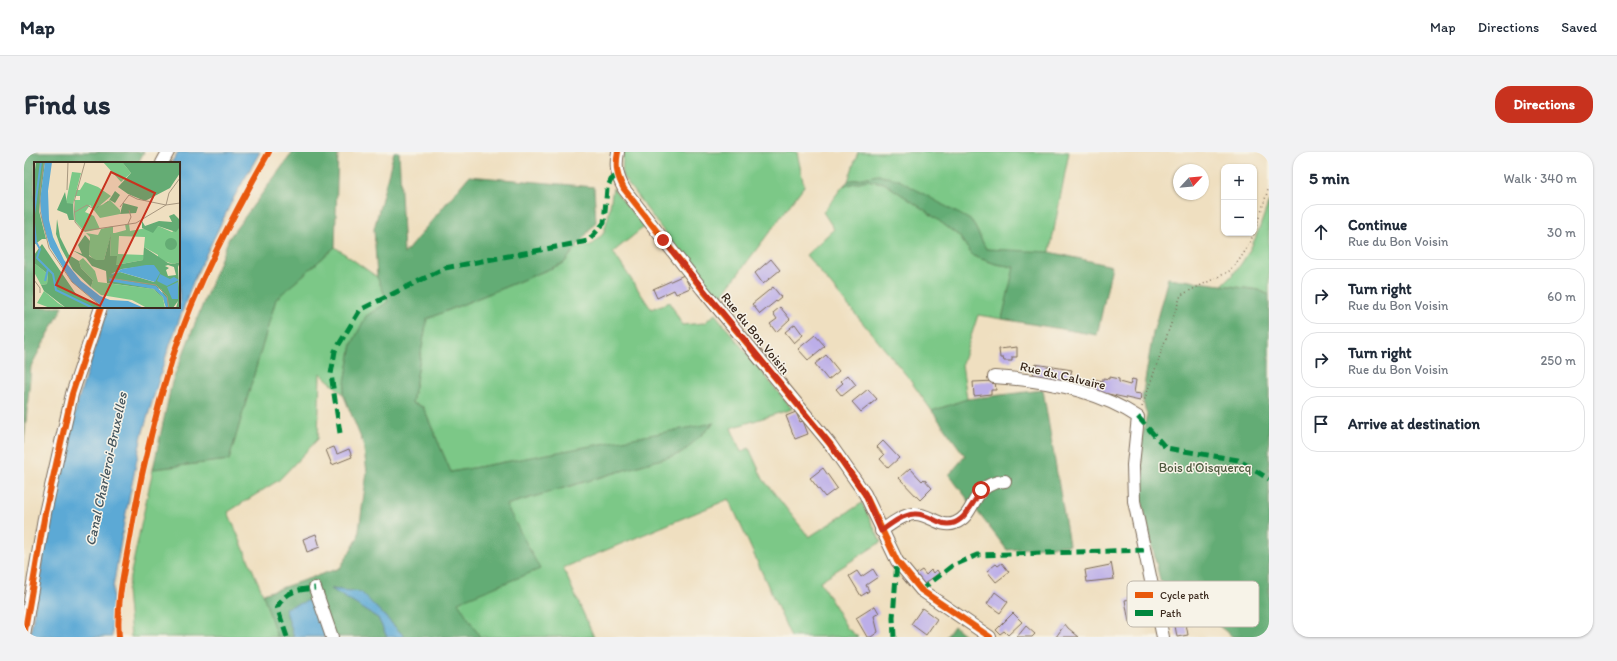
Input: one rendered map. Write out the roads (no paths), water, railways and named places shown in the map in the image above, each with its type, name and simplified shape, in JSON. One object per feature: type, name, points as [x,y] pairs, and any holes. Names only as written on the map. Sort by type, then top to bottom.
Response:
[{"type":"street","points":[[163,162],[168,152]]},
{"type":"street","name":"Rue du Bon Voisin","points":[[618,152],[616,161],[617,175],[624,189],[702,289],[830,444],[865,494],[881,531],[897,561],[921,590],[990,637]]},
{"type":"street","points":[[24,636],[45,513],[72,394],[101,308]]},
{"type":"street","name":"Rue du Calvaire","points":[[994,377],[1027,379],[1099,396],[1121,406],[1138,417],[1134,464],[1134,501],[1151,581]]},
{"type":"street","points":[[881,531],[901,518],[914,514],[926,516],[948,525],[956,523],[968,511],[981,490],[990,485],[1005,481]]},
{"type":"street","points":[[316,588],[332,637]]},
{"type":"street","name":"Rue du Calvaire","points":[[1161,627],[1163,637]]},
{"type":"water","name":"Canal Charleroi-Bruxelles","points":[[178,152],[260,152],[233,199],[195,277],[167,353],[142,435],[124,523],[113,588],[112,637],[30,637],[49,515],[79,397],[108,308],[180,308],[180,162],[172,162]]},
{"type":"water","points":[[331,589],[361,592],[405,637],[387,637],[378,618]]},
{"type":"water","points":[[314,599],[327,637],[294,637],[285,608]]},
{"type":"park label","name":"Bois d'Oisquercq","points":[[1205,467]]}]
